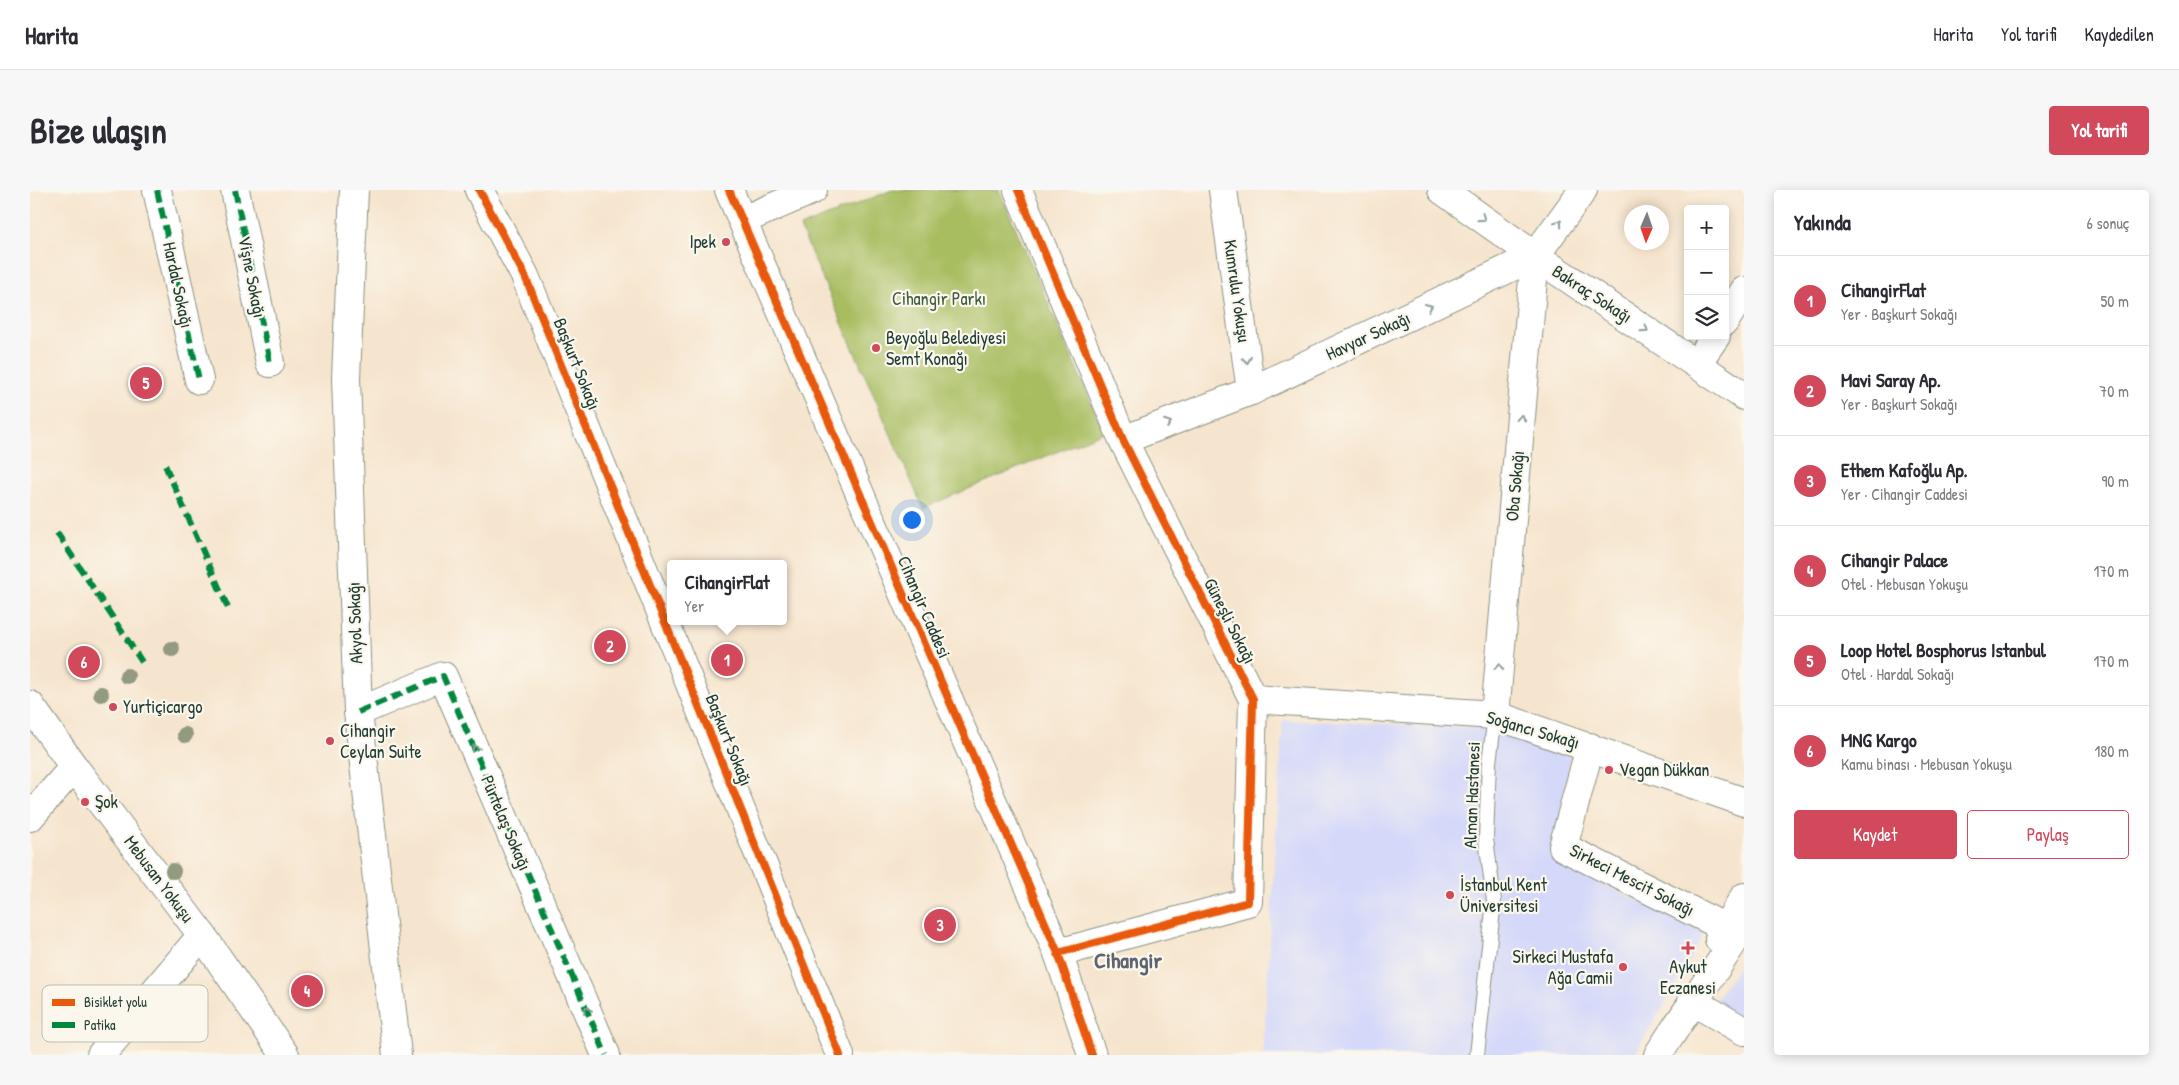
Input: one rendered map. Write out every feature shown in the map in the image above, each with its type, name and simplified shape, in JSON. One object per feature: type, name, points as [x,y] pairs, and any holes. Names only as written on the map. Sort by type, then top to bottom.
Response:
[{"type":"street","name":"Hardal Sokağı","points":[[158,190],[199,380]]},
{"type":"street","name":"Vişne Sokağı","points":[[235,190],[270,363]]},
{"type":"street","name":"Akyol Sokağı","points":[[354,190],[346,378],[358,712],[397,1055]]},
{"type":"street","name":"Başkurt Sokağı","points":[[479,190],[525,276],[840,1055]]},
{"type":"street","name":"Cihangir Caddesi","points":[[729,190],[1058,953],[1092,1055]]},
{"type":"street","points":[[743,220],[812,190]]},
{"type":"street","name":"Güneşli Sokağı","points":[[1018,190],[1123,440],[1253,699],[1248,902],[1058,953]]},
{"type":"street","name":"Kumrulu Yokuşu","points":[[1224,190],[1251,391]]},
{"type":"street","name":"Bakraç Sokağı","points":[[1442,190],[1535,256],[1744,396]]},
{"type":"street","name":"Havyar Sokağı","points":[[1123,440],[1251,391],[1535,256],[1583,190]]},
{"type":"street","name":"Oba Sokağı","points":[[1495,715],[1535,256]]},
{"type":"street","points":[[1729,315],[1744,291]]},
{"type":"street","points":[[1697,363],[1713,340]]},
{"type":"street","name":"Pürtelaş Sokağı","points":[[358,712],[444,676],[606,1055]]},
{"type":"street","name":"Soğancı Sokağı","points":[[1253,699],[1495,715],[1744,802]]},
{"type":"street","name":"Mebusan Yokuşu","points":[[30,705],[74,767],[202,935],[285,1055]]},
{"type":"street","name":"Sirkeci Mescit Sokağı","points":[[1590,747],[1563,847],[1736,929]]},
{"type":"street","points":[[30,818],[74,767]]},
{"type":"street","points":[[1658,1055],[1692,1001],[1711,980],[1736,929],[1744,897]]},
{"type":"street","points":[[160,985],[202,935]]},
{"type":"street","points":[[1692,1001],[1744,1031]]},
{"type":"street","points":[[101,1055],[112,1042]]},
{"type":"lane","name":"Alman Hastanesi","points":[[1477,1055],[1494,901],[1486,839],[1489,763],[1495,715]]},
{"type":"shaded area","name":"İstanbul Kent Üniversitesi","points":[[1283,720],[1492,728],[1570,757],[1553,861],[1704,931],[1687,967],[1634,1055],[1263,1055]]},
{"type":"shaded area","points":[[1744,960],[1744,1023],[1715,1000]]},
{"type":"green space","name":"Cihangir Parkı","points":[[892,190],[999,190],[1104,432],[923,508],[800,227]]},
{"type":"marked path","points":[[157,190],[199,380]]},
{"type":"marked path","points":[[235,190],[270,363]]},
{"type":"marked path","points":[[165,465],[228,608]]},
{"type":"marked path","points":[[57,533],[142,662]]},
{"type":"marked path","points":[[358,712],[443,676],[606,1055]]},
{"type":"cycle path","points":[[479,190],[525,276],[840,1055]]},
{"type":"cycle path","points":[[729,190],[1058,953],[1092,1055]]},
{"type":"cycle path","points":[[1018,190],[1123,440],[1253,699],[1248,902],[1058,953]]},
{"type":"place","name":"Ipek","points":[[726,242]]},
{"type":"place","name":"Beyoğlu Belediyesi Semt Konağı","points":[[876,348]]},
{"type":"place","name":"Loop Hotel Bosphorus Istanbul","points":[[146,383]]},
{"type":"place","name":"Mavi Saray Ap.","points":[[610,646]]},
{"type":"place","name":"CihangirFlat","points":[[727,660]]},
{"type":"place","name":"MNG Kargo","points":[[84,662]]},
{"type":"place","name":"Yurtiçicargo","points":[[113,707]]},
{"type":"place","name":"Cihangir Ceylan Suite","points":[[330,741]]},
{"type":"place","name":"Vegan Dükkan","points":[[1609,770]]},
{"type":"place","name":"Şok","points":[[85,802]]},
{"type":"place","name":"İstanbul Kent Üniversitesi","points":[[1450,895]]},
{"type":"place","name":"Ethem Kafoğlu Ap.","points":[[940,925]]},
{"type":"place","name":"Aykut Eczanesi","points":[[1688,948]]},
{"type":"place","name":"Sirkeci Mustafa Ağa Camii","points":[[1623,967]]},
{"type":"place","name":"Cihangir Palace","points":[[307,991]]},
{"type":"district","name":"Cihangir","points":[[1128,960]]}]
